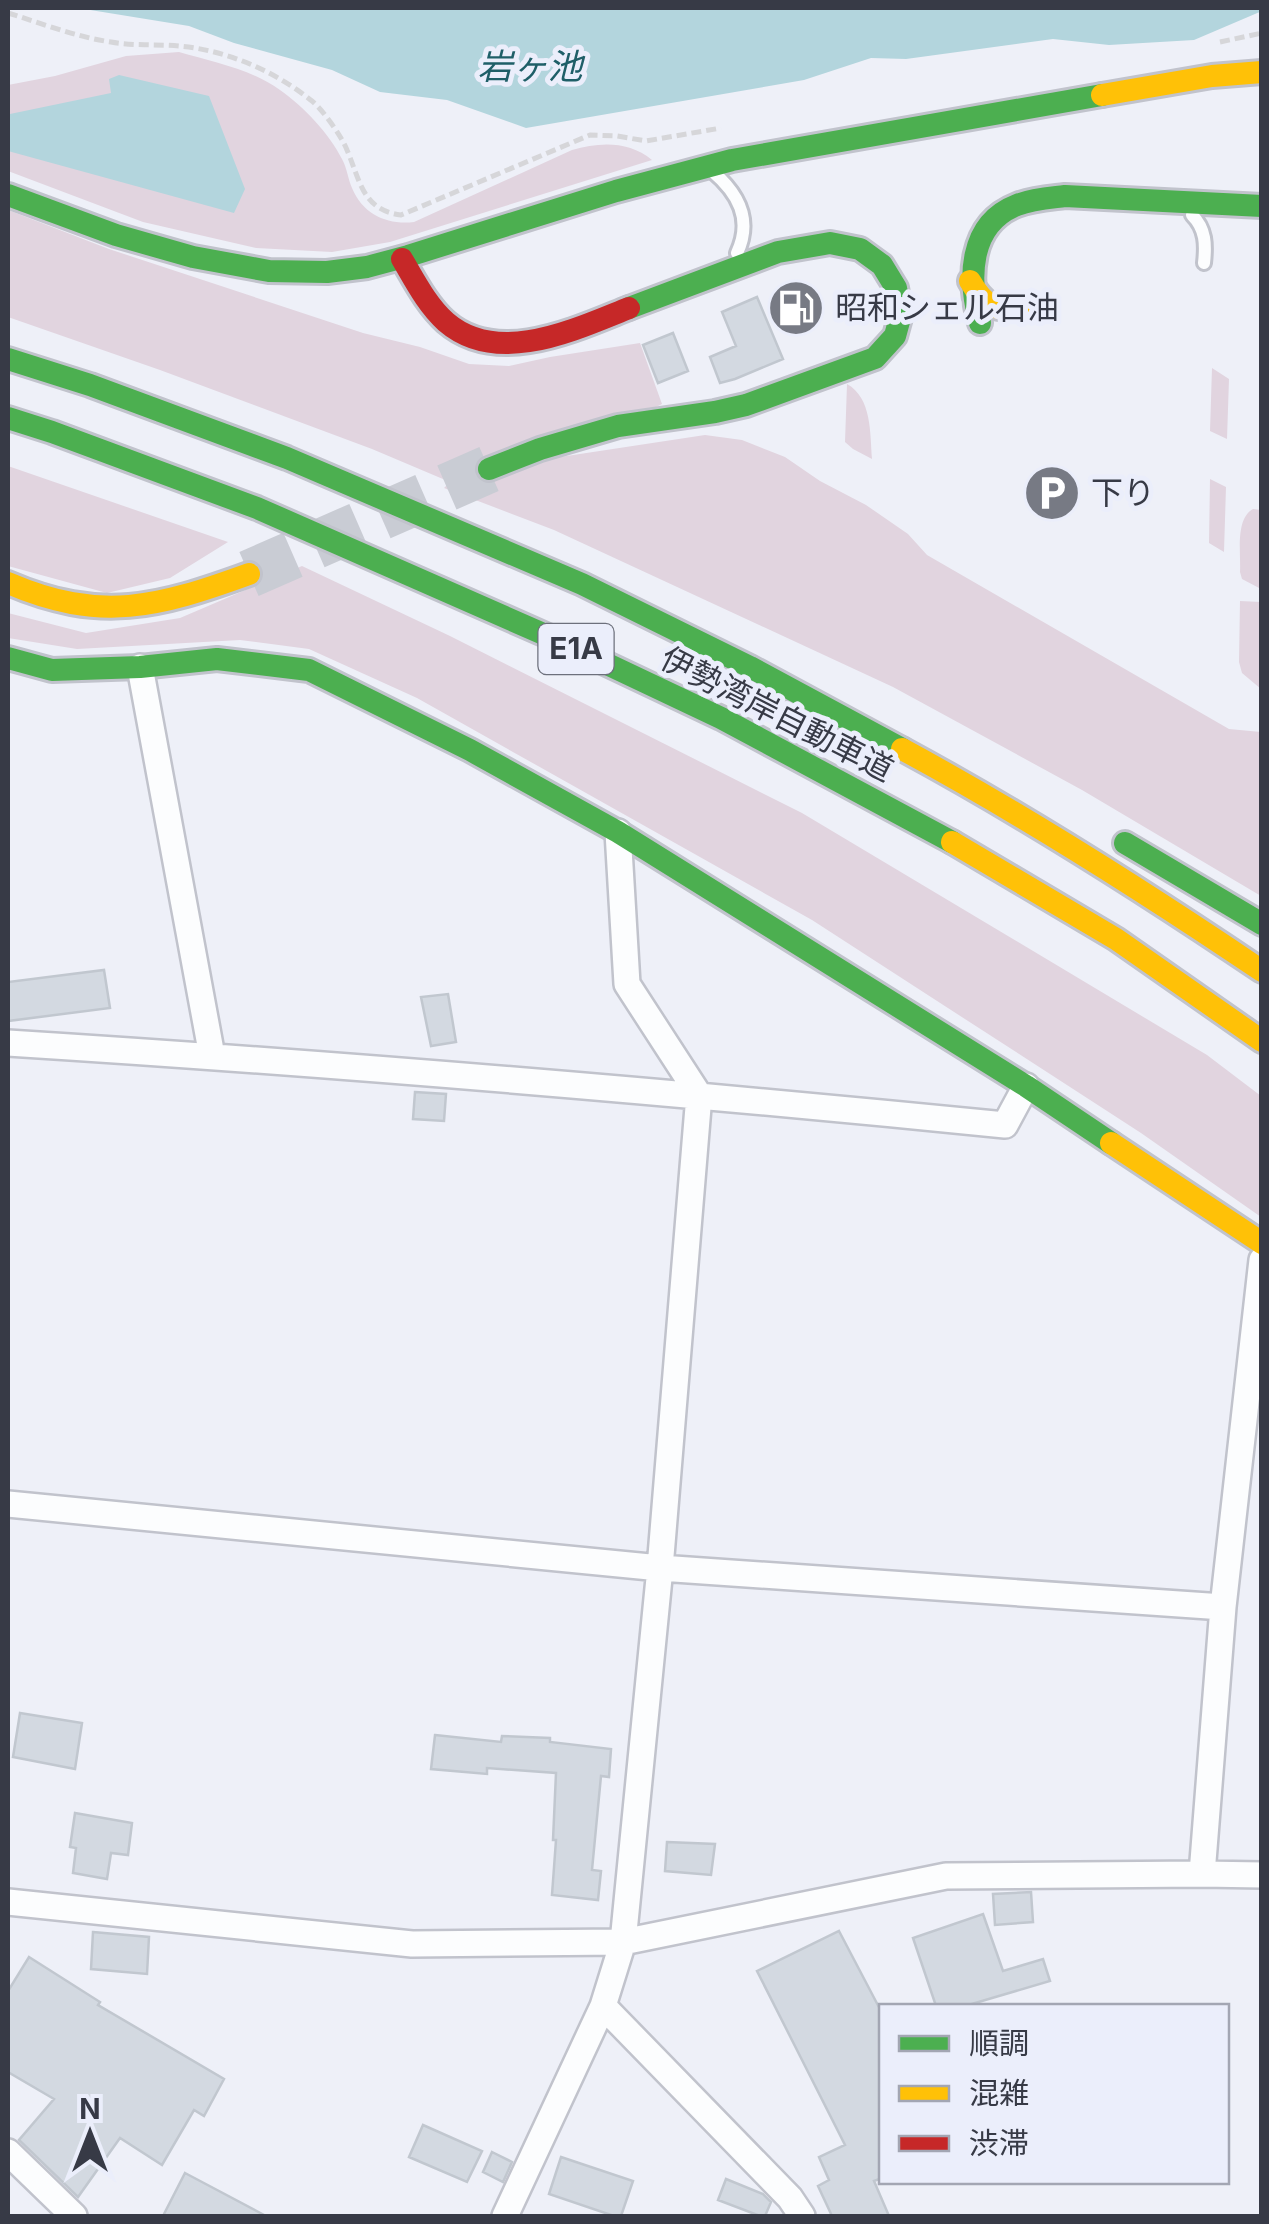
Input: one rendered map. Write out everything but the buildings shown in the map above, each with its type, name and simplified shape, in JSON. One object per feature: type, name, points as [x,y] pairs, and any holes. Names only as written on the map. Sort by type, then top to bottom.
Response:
[{"type":"main road","points":[[8,195],[146,244],[262,270],[308,274],[356,269],[402,258],[706,166],[1212,76],[1262,72]]},
{"type":"main road","points":[[980,323],[970,281],[973,259],[981,237],[1012,207],[1037,198],[1065,196],[1262,206]]},
{"type":"main road","points":[[402,258],[436,314],[454,331],[480,342],[504,344],[562,334],[803,245],[850,245],[867,252],[890,274],[898,293],[898,330],[875,358],[746,405],[618,426],[489,468]]},
{"type":"main road","points":[[970,281],[989,307],[1026,310]]},
{"type":"main road","name":"伊勢湾岸自動車道","points":[[8,360],[90,385],[287,458],[582,584],[750,667],[950,776],[1146,893],[1262,971]]},
{"type":"main road","name":"伊勢湾岸自動車道","points":[[8,418],[257,508],[548,636],[721,718],[917,822],[1116,939],[1262,1041]]},
{"type":"main road","points":[[8,584],[62,602],[109,609],[192,596],[249,574]]},
{"type":"main road","points":[[582,584],[810,676]]},
{"type":"main road","points":[[8,658],[52,670],[217,660],[308,670],[470,750],[618,832],[1026,1086],[1262,1243]]},
{"type":"main road","points":[[1099,828],[1262,924]]},
{"type":"street","points":[[140,667],[212,1056]]},
{"type":"street","points":[[505,2216],[603,2006],[623,1942],[700,1095],[627,984],[618,832]]},
{"type":"street","points":[[8,1043],[700,1095],[1005,1124],[1026,1086]]},
{"type":"street","points":[[1202,1874],[1222,1607],[1262,1260]]},
{"type":"street","points":[[8,1504],[660,1568],[1222,1607]]},
{"type":"street","points":[[8,1902],[412,1944],[521,1945],[623,1942],[946,1876],[1262,1875]]},
{"type":"street","points":[[603,2006],[792,2210]]},
{"type":"street","points":[[8,2152],[74,2216]]},
{"type":"lane","points":[[706,166],[734,192],[742,208],[744,228],[732,262],[715,276]]},
{"type":"lane","points":[[1168,202],[1197,219],[1204,232],[1204,263]]},
{"type":"path","points":[[8,14],[112,43],[184,46],[227,55],[269,74],[314,102],[346,145],[369,201],[386,213],[401,215],[590,135],[646,141],[724,127]]},
{"type":"path","points":[[1217,42],[1262,33]]},
{"type":"shaded area","points":[[179,52],[244,71],[289,97],[330,140],[363,205],[377,216],[395,222],[414,222],[583,147],[624,146],[652,160],[390,242],[332,252],[256,248],[143,222],[8,171],[8,85],[126,56]]},
{"type":"shaded area","points":[[8,210],[109,249],[469,364],[509,366],[640,343],[662,404],[560,457],[705,435],[742,440],[785,457],[866,505],[908,534],[927,555],[1229,729],[1261,732],[1261,896],[1082,790],[893,687],[554,530],[444,488],[450,482],[372,449],[8,317]]},
{"type":"shaded area","points":[[1212,368],[1229,379],[1227,439],[1210,431]]},
{"type":"shaded area","points":[[847,384],[865,407],[872,459],[845,442]]},
{"type":"shaded area","points":[[8,466],[228,542],[170,578],[107,593],[8,566]]},
{"type":"shaded area","points":[[1210,479],[1226,487],[1224,552],[1209,543]]},
{"type":"shaded area","points":[[1253,509],[1261,510],[1261,589],[1242,579],[1240,572],[1241,528]]},
{"type":"shaded area","points":[[302,566],[802,813],[1207,1055],[1261,1096],[1261,1217],[1141,1133],[812,920],[417,698],[309,649],[240,640],[77,649],[8,638],[8,613],[86,633],[180,618]]},
{"type":"shaded area","points":[[1240,601],[1261,602],[1261,689],[1242,673],[1239,662]]},
{"type":"water","name":"岩ヶ池","points":[[78,8],[1262,11],[1194,40],[1109,45],[1053,39],[906,59],[871,58],[804,80],[526,128],[447,100],[380,92],[332,70],[234,43],[189,26]]},
{"type":"water","points":[[119,75],[209,96],[245,189],[234,213],[8,151],[10,114],[111,93],[109,79]]},
{"type":"tunnel","points":[[249,574],[489,469]]},
{"type":"traffic: fast","points":[[8,195],[116,235],[193,257],[269,271],[327,272],[408,256],[616,191],[732,160],[1102,95]]},
{"type":"traffic: fast","points":[[980,323],[974,272],[981,239],[989,225],[1017,205],[1065,196],[1262,206]]},
{"type":"traffic: fast","points":[[489,469],[618,426],[746,405],[875,358],[895,336],[901,314],[896,288],[882,265],[860,249],[830,243],[778,252],[629,308]]},
{"type":"traffic: fast","points":[[8,359],[287,458],[582,584],[750,667],[902,749]]},
{"type":"traffic: fast","points":[[8,418],[257,508],[548,636],[721,718],[952,842]]},
{"type":"traffic: fast","points":[[8,658],[52,670],[217,659],[309,670],[470,750],[618,832],[1111,1143]]},
{"type":"traffic: fast","points":[[1125,843],[1262,924]]},
{"type":"traffic: slow","points":[[1102,95],[1212,76],[1262,72]]},
{"type":"traffic: slow","points":[[970,281],[992,306],[1026,310]]},
{"type":"traffic: slow","points":[[8,583],[72,603],[129,606],[186,595],[249,574]]},
{"type":"traffic: slow","points":[[902,749],[1085,856],[1262,971]]},
{"type":"traffic: slow","points":[[952,842],[1116,939],[1262,1041]]},
{"type":"traffic: slow","points":[[1111,1143],[1262,1243]]},
{"type":"traffic: jam","points":[[402,259],[446,322],[489,342],[513,343],[562,334],[629,308]]},
{"type":"place","name":"昭和シェル石油","points":[[796,308]]},
{"type":"place","name":"下り","points":[[1052,493]]}]
